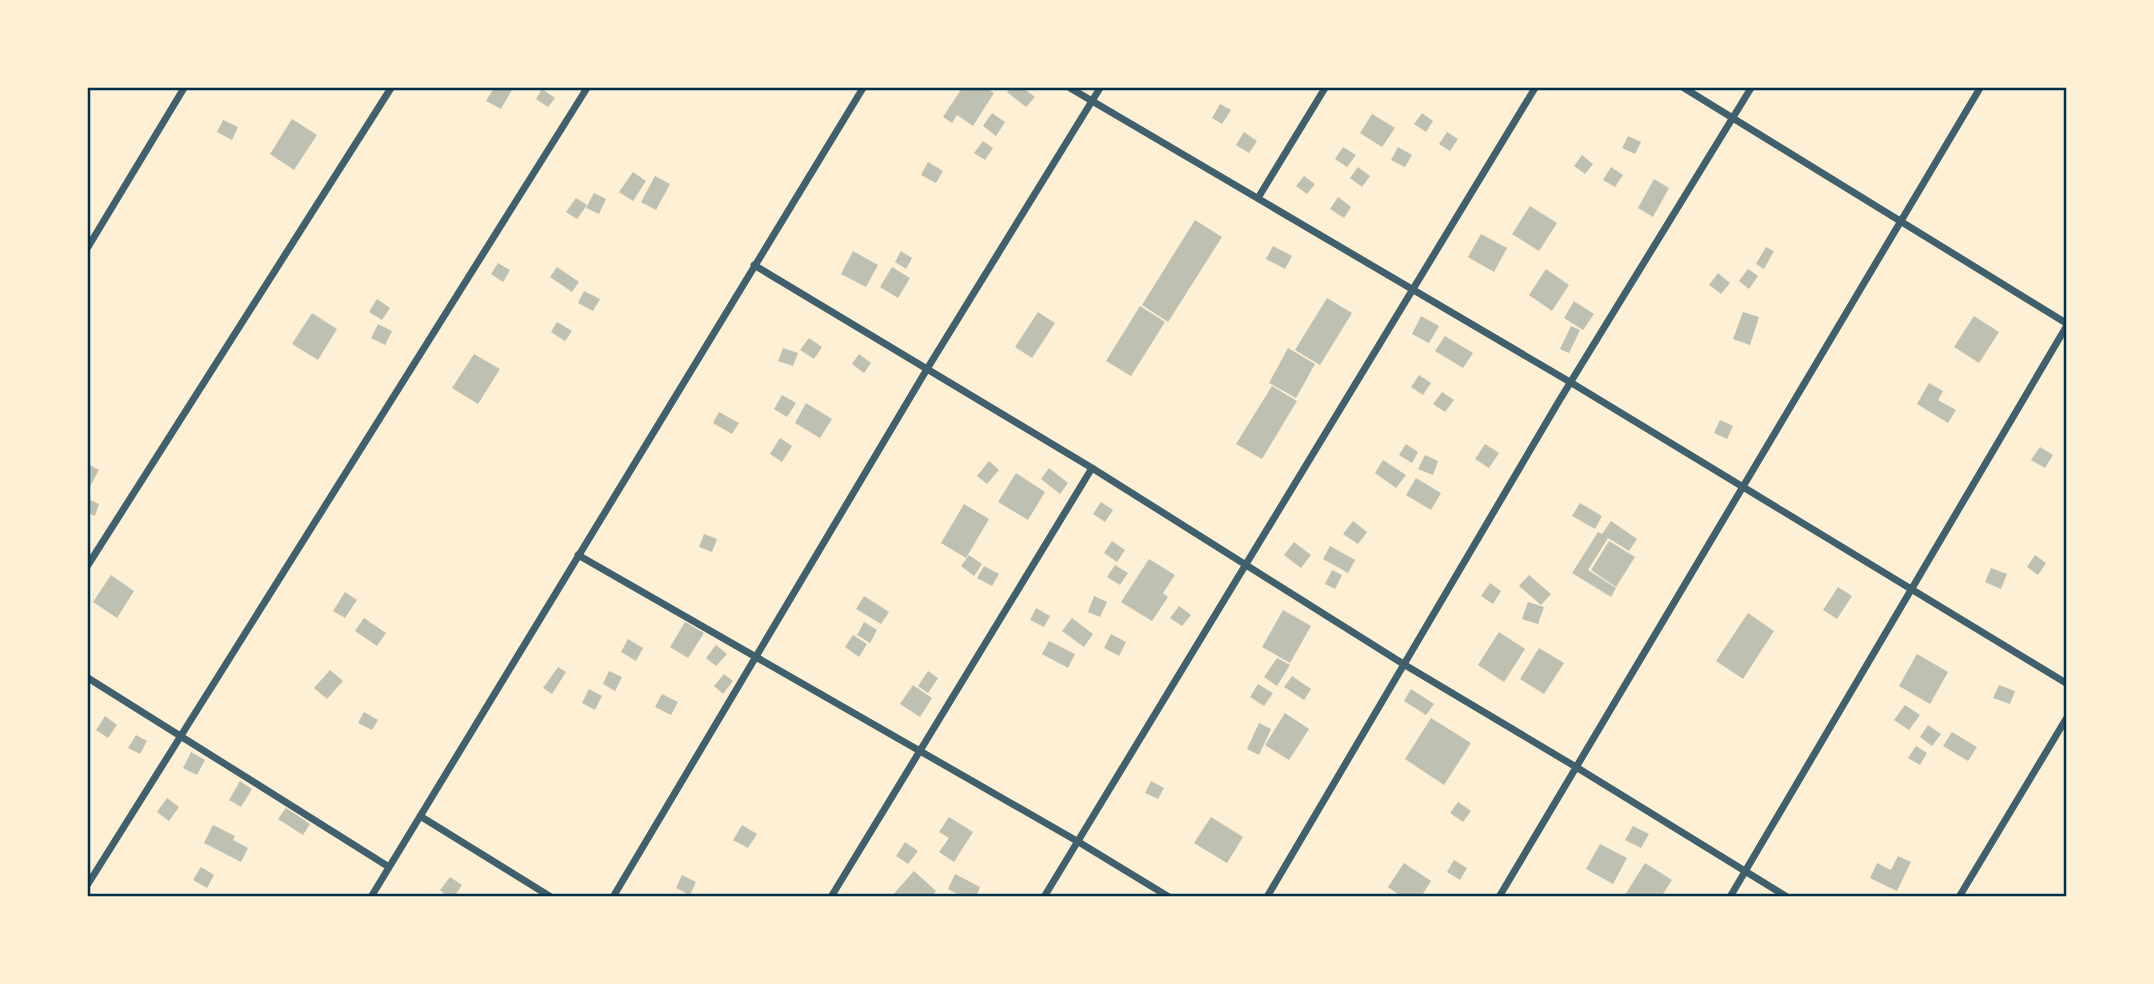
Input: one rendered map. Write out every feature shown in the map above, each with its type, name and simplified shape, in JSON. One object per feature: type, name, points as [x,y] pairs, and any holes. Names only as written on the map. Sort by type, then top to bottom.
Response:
[{"type":"street","points":[[88,247],[184,88]]},
{"type":"street","points":[[88,565],[391,88]]},
{"type":"street","points":[[88,884],[587,88]]},
{"type":"street","points":[[371,897],[863,88]]},
{"type":"street","points":[[1070,88],[1570,383],[2067,683]]},
{"type":"street","points":[[613,897],[928,369],[1100,88]]},
{"type":"street","points":[[1258,198],[1325,88]]},
{"type":"street","points":[[1044,897],[1535,88]]},
{"type":"street","points":[[1684,88],[2067,325],[1730,897]]},
{"type":"street","points":[[1267,897],[1570,383],[1751,88]]},
{"type":"street","points":[[1499,897],[1980,88]]},
{"type":"street","points":[[754,265],[1092,468],[1405,665],[1787,897]]},
{"type":"street","points":[[831,897],[1092,468]]},
{"type":"street","points":[[578,555],[920,750],[1169,897]]},
{"type":"street","points":[[88,678],[389,867]]},
{"type":"street","points":[[1959,897],[2067,719]]},
{"type":"street","points":[[420,816],[551,897]]},
{"type":"building","points":[[494,88],[513,88],[501,109],[486,101]]},
{"type":"building","points":[[962,88],[986,88],[994,93],[973,126],[957,115],[952,123],[943,117]]},
{"type":"building","points":[[1010,88],[1023,88],[1035,97],[1026,107],[1007,92]]},
{"type":"building","points":[[542,89],[555,98],[548,107],[536,99]]},
{"type":"building","points":[[1220,104],[1231,110],[1222,124],[1212,118]]},
{"type":"building","points":[[992,113],[1005,122],[996,136],[983,126]]},
{"type":"building","points":[[1422,113],[1433,121],[1426,132],[1414,124]]},
{"type":"building","points":[[1372,114],[1395,128],[1382,147],[1360,133]]},
{"type":"building","points":[[292,119],[317,135],[294,170],[270,154]]},
{"type":"building","points":[[223,120],[238,127],[232,140],[217,132]]},
{"type":"building","points":[[1244,132],[1257,141],[1249,153],[1236,145]]},
{"type":"building","points":[[1447,132],[1458,139],[1450,151],[1439,144]]},
{"type":"building","points":[[1628,136],[1641,142],[1635,154],[1622,148]]},
{"type":"building","points":[[983,141],[993,148],[985,160],[974,153]]},
{"type":"building","points":[[1343,147],[1356,155],[1347,167],[1335,159]]},
{"type":"building","points":[[1398,147],[1412,155],[1405,167],[1391,160]]},
{"type":"building","points":[[1582,155],[1593,164],[1585,174],[1574,166]]},
{"type":"building","points":[[928,162],[943,171],[936,183],[921,175]]},
{"type":"building","points":[[1358,167],[1370,176],[1362,187],[1350,178]]},
{"type":"building","points":[[1611,167],[1623,175],[1615,187],[1603,180]]},
{"type":"building","points":[[633,172],[646,181],[633,201],[619,192]]},
{"type":"building","points":[[655,176],[670,184],[656,210],[641,202]]},
{"type":"building","points":[[1304,176],[1315,184],[1307,194],[1296,186]]},
{"type":"building","points":[[1654,179],[1669,188],[1653,217],[1638,208]]},
{"type":"building","points":[[594,193],[606,199],[599,214],[586,208]]},
{"type":"building","points":[[1338,197],[1351,207],[1344,218],[1330,209]]},
{"type":"building","points":[[576,198],[587,205],[577,219],[566,212]]},
{"type":"building","points":[[1530,206],[1557,223],[1539,251],[1512,234]]},
{"type":"building","points":[[1195,220],[1222,237],[1168,322],[1142,305]]},
{"type":"building","points":[[1481,234],[1507,248],[1494,272],[1468,257]]},
{"type":"building","points":[[1273,246],[1292,256],[1285,269],[1266,259]]},
{"type":"building","points":[[1766,247],[1774,251],[1764,269],[1756,264]]},
{"type":"building","points":[[853,251],[878,265],[866,287],[841,274]]},
{"type":"building","points":[[901,251],[912,258],[906,269],[895,262]]},
{"type":"building","points":[[498,263],[510,270],[503,282],[491,274]]},
{"type":"building","points":[[557,267],[579,282],[572,292],[550,277]]},
{"type":"building","points":[[892,267],[910,278],[898,298],[880,287]]},
{"type":"building","points":[[1546,269],[1569,285],[1552,311],[1529,295]]},
{"type":"building","points":[[1748,269],[1758,276],[1749,289],[1739,281]]},
{"type":"building","points":[[1718,273],[1730,283],[1721,294],[1709,285]]},
{"type":"building","points":[[584,291],[600,299],[593,311],[578,303]]},
{"type":"building","points":[[1327,298],[1352,313],[1320,365],[1295,350]]},
{"type":"building","points":[[377,299],[390,308],[382,320],[369,312]]},
{"type":"building","points":[[1574,301],[1594,314],[1583,330],[1564,318]]},
{"type":"building","points":[[1140,306],[1165,322],[1131,376],[1106,361]]},
{"type":"building","points":[[1038,312],[1055,323],[1032,358],[1015,347]]},
{"type":"building","points":[[1743,312],[1759,317],[1750,345],[1733,339]]},
{"type":"building","points":[[312,313],[337,329],[318,360],[292,344]]},
{"type":"building","points":[[1421,316],[1439,326],[1429,343],[1412,334]]},
{"type":"building","points":[[1974,316],[1999,332],[1979,363],[1954,347]]},
{"type":"building","points":[[557,322],[572,331],[565,341],[551,332]]},
{"type":"building","points":[[378,324],[392,331],[385,345],[371,338]]},
{"type":"building","points":[[1571,326],[1580,330],[1569,353],[1560,349]]},
{"type":"building","points":[[1445,336],[1473,353],[1463,368],[1435,351]]},
{"type":"building","points":[[809,338],[822,347],[814,359],[800,350]]},
{"type":"building","points":[[783,348],[798,353],[793,366],[778,361]]},
{"type":"building","points":[[1288,348],[1315,364],[1296,398],[1269,383]]},
{"type":"building","points":[[474,354],[500,369],[478,404],[452,388]]},
{"type":"building","points":[[859,354],[871,363],[864,373],[852,364]]},
{"type":"building","points":[[1419,375],[1431,383],[1423,395],[1411,387]]},
{"type":"building","points":[[1929,383],[1943,391],[1938,400],[1956,410],[1948,423],[1917,404]]},
{"type":"building","points":[[1272,386],[1297,401],[1262,459],[1236,444]]},
{"type":"building","points":[[1442,392],[1454,400],[1445,412],[1433,404]]},
{"type":"building","points":[[782,395],[796,403],[787,417],[774,409]]},
{"type":"building","points":[[806,403],[832,419],[820,438],[795,423]]},
{"type":"building","points":[[719,412],[739,423],[732,434],[713,423]]},
{"type":"building","points":[[1720,420],[1733,426],[1727,439],[1714,433]]},
{"type":"building","points":[[780,438],[792,446],[782,462],[770,454]]},
{"type":"building","points":[[1406,444],[1418,452],[1412,463],[1399,455]]},
{"type":"building","points":[[1485,444],[1499,453],[1489,468],[1475,459]]},
{"type":"building","points":[[2040,447],[2053,455],[2045,468],[2031,460]]},
{"type":"building","points":[[1425,455],[1438,461],[1433,475],[1418,469]]},
{"type":"building","points":[[1383,460],[1406,475],[1396,488],[1375,473]]},
{"type":"building","points":[[989,461],[999,470],[987,484],[977,476]]},
{"type":"building","points":[[88,464],[99,470],[88,490]]},
{"type":"building","points":[[1049,468],[1068,483],[1060,494],[1041,479]]},
{"type":"building","points":[[1016,473],[1045,492],[1028,520],[998,502]]},
{"type":"building","points":[[1416,478],[1441,493],[1431,510],[1406,495]]},
{"type":"building","points":[[88,499],[99,504],[95,516],[88,513]]},
{"type":"building","points":[[1101,502],[1113,510],[1105,522],[1093,514]]},
{"type":"building","points":[[1580,503],[1602,516],[1595,529],[1572,516]]},
{"type":"building","points":[[964,504],[989,519],[966,558],[941,543]]},
{"type":"building","points":[[1353,521],[1367,532],[1358,544],[1343,534]]},
{"type":"building","points":[[1611,521],[1637,539],[1629,551],[1608,538],[1588,570],[1616,588],[1611,597],[1572,573],[1598,532],[1602,534]]},
{"type":"building","points":[[704,534],[717,539],[712,552],[699,547]]},
{"type":"building","points":[[1112,541],[1125,550],[1117,562],[1104,553]]},
{"type":"building","points":[[1609,541],[1635,557],[1616,587],[1591,570]]},
{"type":"building","points":[[1294,542],[1311,555],[1301,568],[1284,555]]},
{"type":"building","points":[[1330,546],[1355,560],[1348,573],[1323,559]]},
{"type":"building","points":[[969,555],[982,564],[974,576],[961,566]]},
{"type":"building","points":[[2035,555],[2046,563],[2038,575],[2027,567]]},
{"type":"building","points":[[1149,559],[1175,575],[1163,593],[1168,597],[1152,621],[1121,602]]},
{"type":"building","points":[[1115,565],[1128,573],[1120,585],[1107,577]]},
{"type":"building","points":[[984,566],[999,574],[992,586],[977,578]]},
{"type":"building","points":[[1991,568],[2007,574],[2001,589],[1985,582]]},
{"type":"building","points":[[1332,570],[1342,575],[1335,589],[1325,584]]},
{"type":"building","points":[[111,575],[134,591],[117,618],[93,602]]},
{"type":"building","points":[[1529,575],[1551,594],[1541,605],[1519,586]]},
{"type":"building","points":[[1490,583],[1501,591],[1493,604],[1481,596]]},
{"type":"building","points":[[1838,587],[1852,596],[1837,619],[1823,610]]},
{"type":"building","points":[[345,592],[357,600],[345,618],[333,611]]},
{"type":"building","points":[[864,596],[889,612],[881,624],[856,609]]},
{"type":"building","points":[[1094,596],[1107,602],[1100,617],[1088,612]]},
{"type":"building","points":[[1528,602],[1544,607],[1538,624],[1522,619]]},
{"type":"building","points":[[1179,606],[1191,615],[1182,626],[1170,618]]},
{"type":"building","points":[[1036,608],[1050,616],[1044,627],[1030,620]]},
{"type":"building","points":[[1283,610],[1311,626],[1290,663],[1262,647]]},
{"type":"building","points":[[1748,613],[1774,631],[1743,679],[1716,661]]},
{"type":"building","points":[[364,618],[386,633],[377,646],[355,631]]},
{"type":"building","points":[[1072,618],[1093,634],[1084,647],[1062,631]]},
{"type":"building","points":[[685,622],[704,633],[688,658],[670,647]]},
{"type":"building","points":[[864,622],[877,630],[870,643],[857,635]]},
{"type":"building","points":[[1499,632],[1525,649],[1504,682],[1478,665]]},
{"type":"building","points":[[1111,634],[1126,642],[1119,656],[1104,648]]},
{"type":"building","points":[[853,635],[867,644],[859,657],[845,647]]},
{"type":"building","points":[[628,639],[643,648],[636,661],[621,652]]},
{"type":"building","points":[[1049,641],[1075,654],[1068,668],[1042,654]]},
{"type":"building","points":[[716,645],[727,654],[716,666],[706,658]]},
{"type":"building","points":[[1539,648],[1564,663],[1544,694],[1520,679]]},
{"type":"building","points":[[1917,654],[1948,672],[1930,704],[1899,686]]},
{"type":"building","points":[[1277,658],[1290,665],[1277,686],[1264,677]]},
{"type":"building","points":[[558,667],[566,672],[552,694],[543,688]]},
{"type":"building","points":[[330,670],[343,681],[327,699],[314,688]]},
{"type":"building","points":[[609,671],[622,677],[615,691],[603,684]]},
{"type":"building","points":[[928,671],[938,678],[928,693],[918,686]]},
{"type":"building","points":[[724,674],[733,681],[723,694],[714,686]]},
{"type":"building","points":[[1292,676],[1311,689],[1304,700],[1284,687]]},
{"type":"building","points":[[1258,684],[1273,693],[1264,706],[1250,697]]},
{"type":"building","points":[[913,685],[932,698],[920,717],[900,704]]},
{"type":"building","points":[[1999,685],[2015,691],[2010,704],[1993,698]]},
{"type":"building","points":[[589,689],[602,696],[595,710],[582,703]]},
{"type":"building","points":[[1411,689],[1434,704],[1426,715],[1404,701]]},
{"type":"building","points":[[662,694],[678,702],[671,715],[655,707]]},
{"type":"building","points":[[1905,705],[1920,715],[1909,730],[1894,720]]},
{"type":"building","points":[[364,712],[378,720],[372,730],[358,723]]},
{"type":"building","points":[[1285,713],[1309,729],[1289,760],[1265,745]]},
{"type":"building","points":[[105,716],[117,725],[108,738],[96,730]]},
{"type":"building","points":[[1431,718],[1471,743],[1444,785],[1405,759]]},
{"type":"building","points":[[1259,723],[1271,729],[1259,755],[1247,749]]},
{"type":"building","points":[[1928,725],[1941,734],[1932,746],[1920,737]]},
{"type":"building","points":[[1952,732],[1977,747],[1968,761],[1943,746]]},
{"type":"building","points":[[136,735],[147,741],[140,754],[128,748]]},
{"type":"building","points":[[1916,746],[1927,753],[1920,765],[1908,758]]},
{"type":"building","points":[[191,752],[205,760],[197,775],[183,768]]},
{"type":"building","points":[[240,781],[252,789],[241,807],[229,800]]},
{"type":"building","points":[[1151,781],[1164,788],[1158,799],[1145,793]]},
{"type":"building","points":[[167,798],[179,807],[169,821],[157,812]]},
{"type":"building","points":[[1458,802],[1471,811],[1463,822],[1450,813]]},
{"type":"building","points":[[286,808],[310,824],[303,835],[278,819]]},
{"type":"building","points":[[949,817],[973,832],[954,862],[939,852],[949,838],[939,832]]},
{"type":"building","points":[[1211,817],[1243,837],[1227,863],[1194,843]]},
{"type":"building","points":[[213,825],[235,836],[233,840],[248,848],[241,862],[204,843]]},
{"type":"building","points":[[742,825],[757,834],[748,848],[733,840]]},
{"type":"building","points":[[1633,826],[1649,834],[1641,848],[1625,840]]},
{"type":"building","points":[[905,842],[918,851],[908,864],[896,856]]},
{"type":"building","points":[[1600,844],[1627,858],[1613,884],[1586,869]]},
{"type":"building","points":[[1898,856],[1911,862],[1897,891],[1870,878],[1877,863],[1891,870]]},
{"type":"building","points":[[1454,860],[1467,868],[1460,880],[1447,872]]},
{"type":"building","points":[[1404,863],[1431,881],[1421,897],[1402,897],[1388,887]]},
{"type":"building","points":[[1645,863],[1672,880],[1661,897],[1627,897],[1625,895]]},
{"type":"building","points":[[201,867],[214,875],[207,888],[193,880]]},
{"type":"building","points":[[914,871],[936,891],[931,897],[891,897]]},
{"type":"building","points":[[955,874],[980,887],[976,897],[963,897],[948,889]]},
{"type":"building","points":[[682,875],[696,882],[690,895],[676,888]]},
{"type":"building","points":[[450,877],[462,885],[454,897],[449,897],[440,890]]}]
